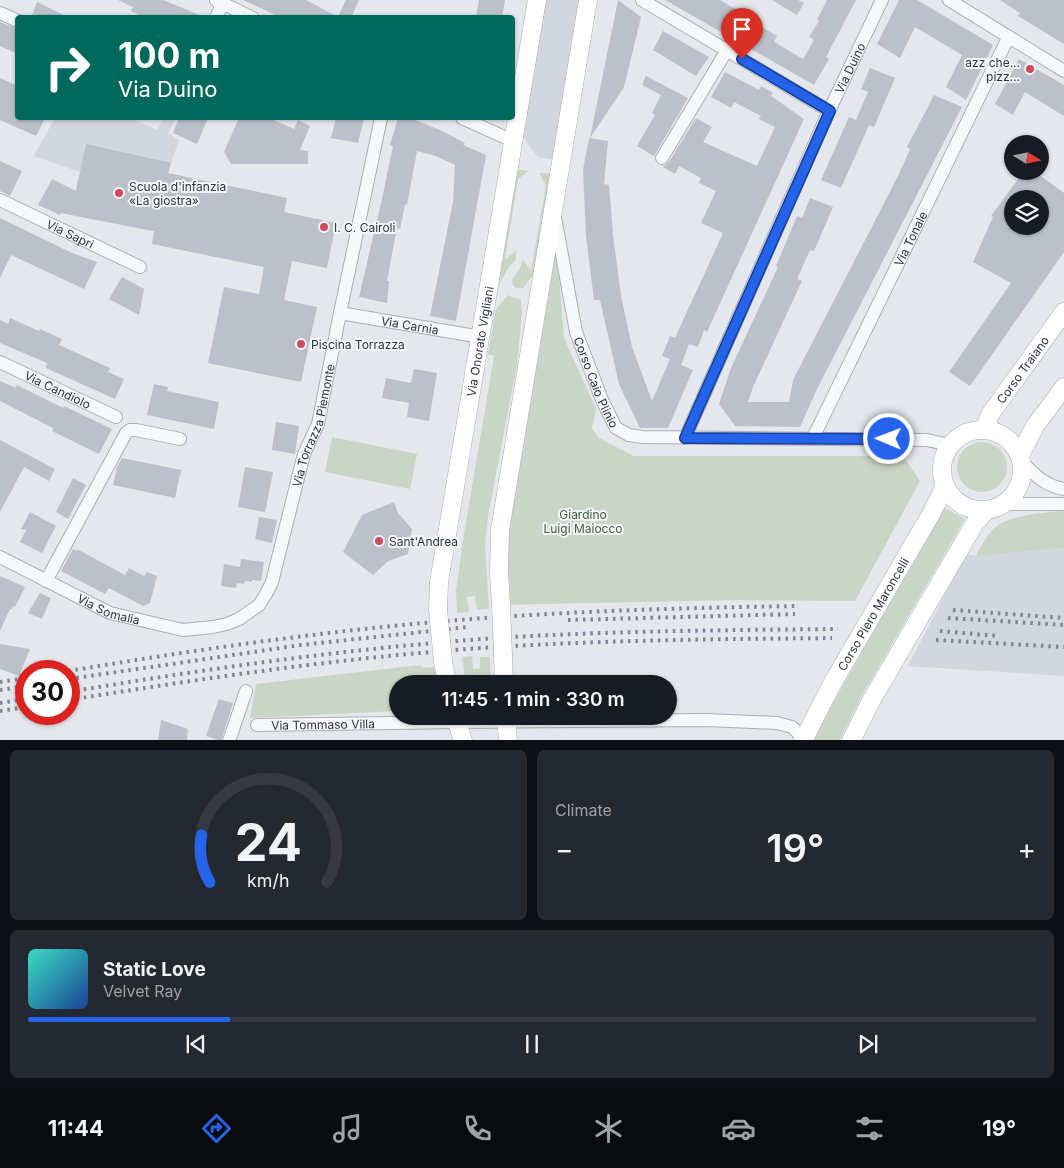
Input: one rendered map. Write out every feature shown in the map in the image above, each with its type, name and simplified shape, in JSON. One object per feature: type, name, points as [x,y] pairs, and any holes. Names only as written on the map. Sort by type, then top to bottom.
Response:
[{"type":"main road","name":"Via Onorato Vigliani","points":[[445,675],[442,661],[438,610],[439,582],[537,0]]},
{"type":"main road","points":[[504,675],[499,572],[500,530],[588,0]]},
{"type":"main road","name":"Corso Traiano","points":[[984,429],[990,413],[1064,312]]},
{"type":"main road","points":[[1021,458],[1035,426],[1064,387]]},
{"type":"main road","points":[[984,429],[1008,439],[1014,445],[1021,458],[1023,468],[1018,489],[1004,504],[986,511],[974,510],[957,502],[944,488],[942,479],[944,456],[956,437],[965,432],[984,429]]},
{"type":"main road","name":"Corso Piero Maroncelli","points":[[803,740],[832,684],[931,514],[944,488]]},
{"type":"main road","points":[[850,740],[976,523],[986,511]]},
{"type":"main road","points":[[458,725],[463,740]]},
{"type":"main road","points":[[507,725],[508,740]]},
{"type":"street","points":[[642,0],[830,111]]},
{"type":"street","name":"Via Duino","points":[[685,438],[830,111],[882,0]]},
{"type":"street","points":[[949,0],[1064,71]]},
{"type":"street","points":[[217,15],[221,1],[247,15]]},
{"type":"street","points":[[0,13],[15,20]]},
{"type":"street","name":"Via Tonale","points":[[812,438],[1008,38]]},
{"type":"street","points":[[662,158],[727,50]]},
{"type":"street","name":"Via Torrazza Piemonte","points":[[228,624],[250,612],[258,605],[272,582],[304,454],[318,424],[381,120]]},
{"type":"street","points":[[466,120],[513,142]]},
{"type":"street","name":"Via Sapri","points":[[0,200],[140,267]]},
{"type":"street","name":"Corso Caio Plinio","points":[[554,212],[576,332],[602,400],[616,428],[630,435],[642,437],[928,440],[950,445]]},
{"type":"street","name":"Via Carnia","points":[[340,313],[481,337]]},
{"type":"street","name":"Via Candiolo","points":[[0,362],[116,417]]},
{"type":"street","points":[[46,581],[126,433],[130,430],[136,430],[180,439]]},
{"type":"street","points":[[1021,458],[1049,486],[1064,489]]},
{"type":"street","points":[[1004,504],[1064,504]]},
{"type":"street","name":"Via Somalia","points":[[0,557],[110,613],[182,630],[228,624]]},
{"type":"street","points":[[230,740],[246,691]]},
{"type":"street","name":"Via Tommaso Villa","points":[[677,720],[777,723],[792,727],[803,740]]},
{"type":"street","name":"Via Tommaso Villa","points":[[257,725],[389,721]]},
{"type":"shaded area","points":[[544,0],[582,0],[556,160],[538,157],[520,133]]},
{"type":"shaded area","name":"Scuola d'infanzia «La giostra»","points":[[54,120],[135,120],[157,130],[163,120],[175,120],[168,133],[179,140],[153,231],[70,215],[80,172],[34,156]]},
{"type":"shaded area","points":[[1064,548],[1064,676],[908,666],[966,554],[976,556]]},
{"type":"green space","points":[[514,169],[529,171],[518,179],[505,259],[516,251],[516,259],[497,288]]},
{"type":"green space","points":[[539,173],[555,174],[534,274],[523,288],[516,288],[513,286],[512,280],[520,268],[523,259],[531,271],[546,185]]},
{"type":"green space","name":"Giardino Luigi Maiocco","points":[[554,212],[564,338],[596,409],[592,428],[599,438],[634,456],[903,456],[920,481],[855,601],[738,600],[501,605],[499,572]]},
{"type":"green space","points":[[508,295],[521,299],[522,311],[517,365],[488,516],[485,545],[489,609],[477,610],[475,596],[467,597],[469,612],[457,613],[456,591],[464,534],[494,356],[488,354],[496,309]]},
{"type":"green space","points":[[332,437],[417,454],[410,489],[325,472]]},
{"type":"green space","points":[[982,442],[1000,449],[1007,467],[1000,485],[982,492],[964,485],[957,467],[964,449]]},
{"type":"green space","points":[[943,507],[965,519],[861,697],[840,740],[813,740]]},
{"type":"green space","points":[[1064,511],[1064,548],[976,556],[990,533],[1002,523],[1028,515]]},
{"type":"green space","points":[[472,656],[473,669],[480,668],[480,657],[490,657],[491,675],[465,675],[462,657]]},
{"type":"green space","points":[[420,665],[422,668],[437,667],[438,675],[389,675],[389,711],[250,718],[256,684]]},
{"type":"building","points":[[118,0],[163,0],[200,15],[139,15],[131,11],[133,7]]},
{"type":"building","points":[[243,0],[306,0],[334,15],[276,15]]},
{"type":"building","points":[[346,0],[359,0],[352,15],[339,15]]},
{"type":"building","points":[[479,0],[505,0],[502,15],[476,15]]},
{"type":"building","points":[[618,0],[641,17],[624,87],[590,138]]},
{"type":"building","points":[[665,0],[720,0],[777,36],[774,42],[803,59],[814,40],[809,37],[819,21],[817,20],[827,0],[856,0],[826,57],[829,59],[814,85]]},
{"type":"building","points":[[772,0],[798,0],[804,3],[797,15]]},
{"type":"building","points":[[899,0],[917,0],[993,45],[966,100],[946,87],[962,55],[915,27],[900,58],[877,44]]},
{"type":"building","points":[[1000,0],[1064,0],[1064,44],[1018,16],[1020,13]]},
{"type":"building","points":[[37,2],[64,15],[32,15]]},
{"type":"building","points":[[0,22],[15,28],[15,53],[0,46]]},
{"type":"building","points":[[663,31],[709,57],[696,76],[653,50]]},
{"type":"building","points":[[1019,59],[1064,85],[1064,116],[1025,92],[1013,115],[995,104]]},
{"type":"building","points":[[870,68],[895,78],[874,127],[869,125],[841,188],[821,180],[849,117],[856,120],[868,92],[861,89]]},
{"type":"building","points":[[725,72],[759,90],[761,86],[773,93],[771,96],[804,119],[707,332],[704,330],[698,347],[689,344],[681,365],[693,370],[668,428],[640,428],[619,384],[600,300],[594,300],[586,236],[583,170],[589,138],[608,141],[604,184],[609,185],[621,296],[632,347],[652,401],[670,359],[662,356],[670,336],[675,338],[723,233],[701,223],[716,191],[699,183],[701,178],[679,166],[675,174],[663,167],[669,162],[696,118],[712,127],[703,142],[757,166],[775,127],[759,119],[761,116],[734,102],[731,108],[711,97]]},
{"type":"building","points":[[646,76],[688,98],[654,156],[637,146],[655,115],[652,113],[661,95],[642,85]]},
{"type":"building","points":[[0,78],[15,85],[15,120],[44,120],[36,136],[0,120]]},
{"type":"building","points":[[934,95],[962,107],[817,389],[800,427],[735,426],[719,404],[731,368],[778,267],[776,266],[797,216],[802,218],[810,198],[833,207],[814,251],[810,250],[797,279],[802,281],[753,387],[748,402],[789,402],[793,380],[898,176],[910,149],[907,147]]},
{"type":"building","points":[[178,120],[207,120],[197,144],[173,133]]},
{"type":"building","points":[[238,120],[274,120],[294,129],[298,120],[310,126],[300,150],[308,151],[308,164],[231,164],[224,152]]},
{"type":"building","points":[[336,120],[364,120],[358,143],[331,138]]},
{"type":"building","points":[[397,120],[415,120],[442,131],[465,143],[463,145],[486,155],[456,321],[430,316],[453,202],[455,165],[436,156],[417,151],[407,205],[405,204],[400,229],[397,228],[387,281],[389,281],[387,303],[359,297],[393,146],[390,145]]},
{"type":"building","points":[[86,144],[171,163],[168,173],[287,198],[284,212],[336,223],[327,268],[292,261],[284,300],[317,307],[301,382],[208,363],[224,287],[259,294],[264,267],[152,244],[154,231],[61,213],[60,215],[38,205],[52,179],[76,191]]},
{"type":"building","points":[[0,161],[22,171],[10,196],[0,191]]},
{"type":"building","points":[[1017,180],[1046,180],[1064,193],[1064,252],[970,386],[949,372],[1011,283],[973,262],[993,217],[991,216],[1004,198],[1004,235],[1049,235],[1049,190],[1010,190]]},
{"type":"building","points":[[0,218],[72,253],[97,262],[84,289],[11,255],[0,278]]},
{"type":"building","points":[[122,277],[144,289],[139,315],[109,299]]},
{"type":"building","points":[[10,318],[62,339],[59,345],[110,368],[108,372],[124,379],[115,399],[46,368],[47,363],[0,343],[0,320],[8,324]]},
{"type":"building","points":[[414,369],[437,373],[429,421],[407,417],[409,403],[382,398],[386,378],[411,383]]},
{"type":"building","points":[[0,381],[16,388],[17,385],[63,408],[64,406],[112,429],[99,454],[52,431],[53,428],[0,401]]},
{"type":"building","points":[[154,384],[168,387],[167,391],[219,402],[214,429],[147,415]]},
{"type":"building","points":[[276,422],[299,426],[295,454],[272,450]]},
{"type":"building","points":[[0,440],[55,469],[49,481],[24,467],[0,512]]},
{"type":"building","points":[[122,458],[181,470],[175,498],[113,485],[117,467]]},
{"type":"building","points":[[245,467],[273,472],[265,512],[238,507]]},
{"type":"building","points":[[73,478],[86,485],[68,519],[56,512]]},
{"type":"building","name":"Sant'Andrea","points":[[394,502],[398,513],[412,529],[408,554],[388,561],[373,575],[343,552],[362,515]]},
{"type":"building","points":[[30,512],[56,526],[42,553],[20,542],[26,530],[21,529]]},
{"type":"building","points":[[259,517],[277,520],[272,543],[255,539]]},
{"type":"building","points":[[73,549],[77,551],[77,549],[125,575],[129,568],[144,576],[147,572],[157,576],[150,603],[143,606],[109,588],[105,594],[61,571]]},
{"type":"building","points":[[241,559],[264,562],[261,581],[252,580],[252,582],[245,581],[244,584],[237,583],[236,588],[221,586],[224,564],[240,567]]},
{"type":"building","points":[[0,576],[25,587],[15,607],[13,606],[10,609],[0,631]]},
{"type":"building","points":[[40,593],[51,598],[42,619],[28,613]]},
{"type":"building","points":[[0,644],[30,649],[26,660],[15,660],[15,675],[0,669]]},
{"type":"building","points":[[219,699],[233,703],[221,740],[206,736]]},
{"type":"building","points":[[161,720],[188,729],[187,740],[158,740]]},
{"type":"railway","points":[[80,669],[240,644],[413,624],[508,616],[604,611],[795,606]]},
{"type":"railway","points":[[953,610],[1064,618]]},
{"type":"railway","points":[[568,620],[795,614]]},
{"type":"railway","points":[[948,618],[1064,625]]},
{"type":"railway","points":[[80,677],[301,645],[468,627]]},
{"type":"railway","points":[[80,690],[282,660],[442,642],[624,632],[838,629]]},
{"type":"railway","points":[[940,631],[998,636]]},
{"type":"railway","points":[[80,698],[283,668],[443,651],[623,641],[832,638]]},
{"type":"railway","points":[[936,640],[1064,647]]},
{"type":"railway","points":[[0,682],[15,680]]},
{"type":"railway","points":[[0,690],[15,688]]},
{"type":"railway","points":[[0,703],[15,701]]},
{"type":"railway","points":[[0,711],[15,709]]},
{"type":"place","name":"azz che... pizz...","points":[[1030,69]]},
{"type":"place","name":"Scuola d'infanzia «La giostra»","points":[[119,193]]},
{"type":"place","name":"I. C. Cairoli","points":[[324,227]]},
{"type":"place","name":"Piscina Torrazza","points":[[301,344]]},
{"type":"place","name":"Sant'Andrea","points":[[379,541]]},
{"type":"route","points":[[742,59],[830,111],[685,438],[889,439]]}]
